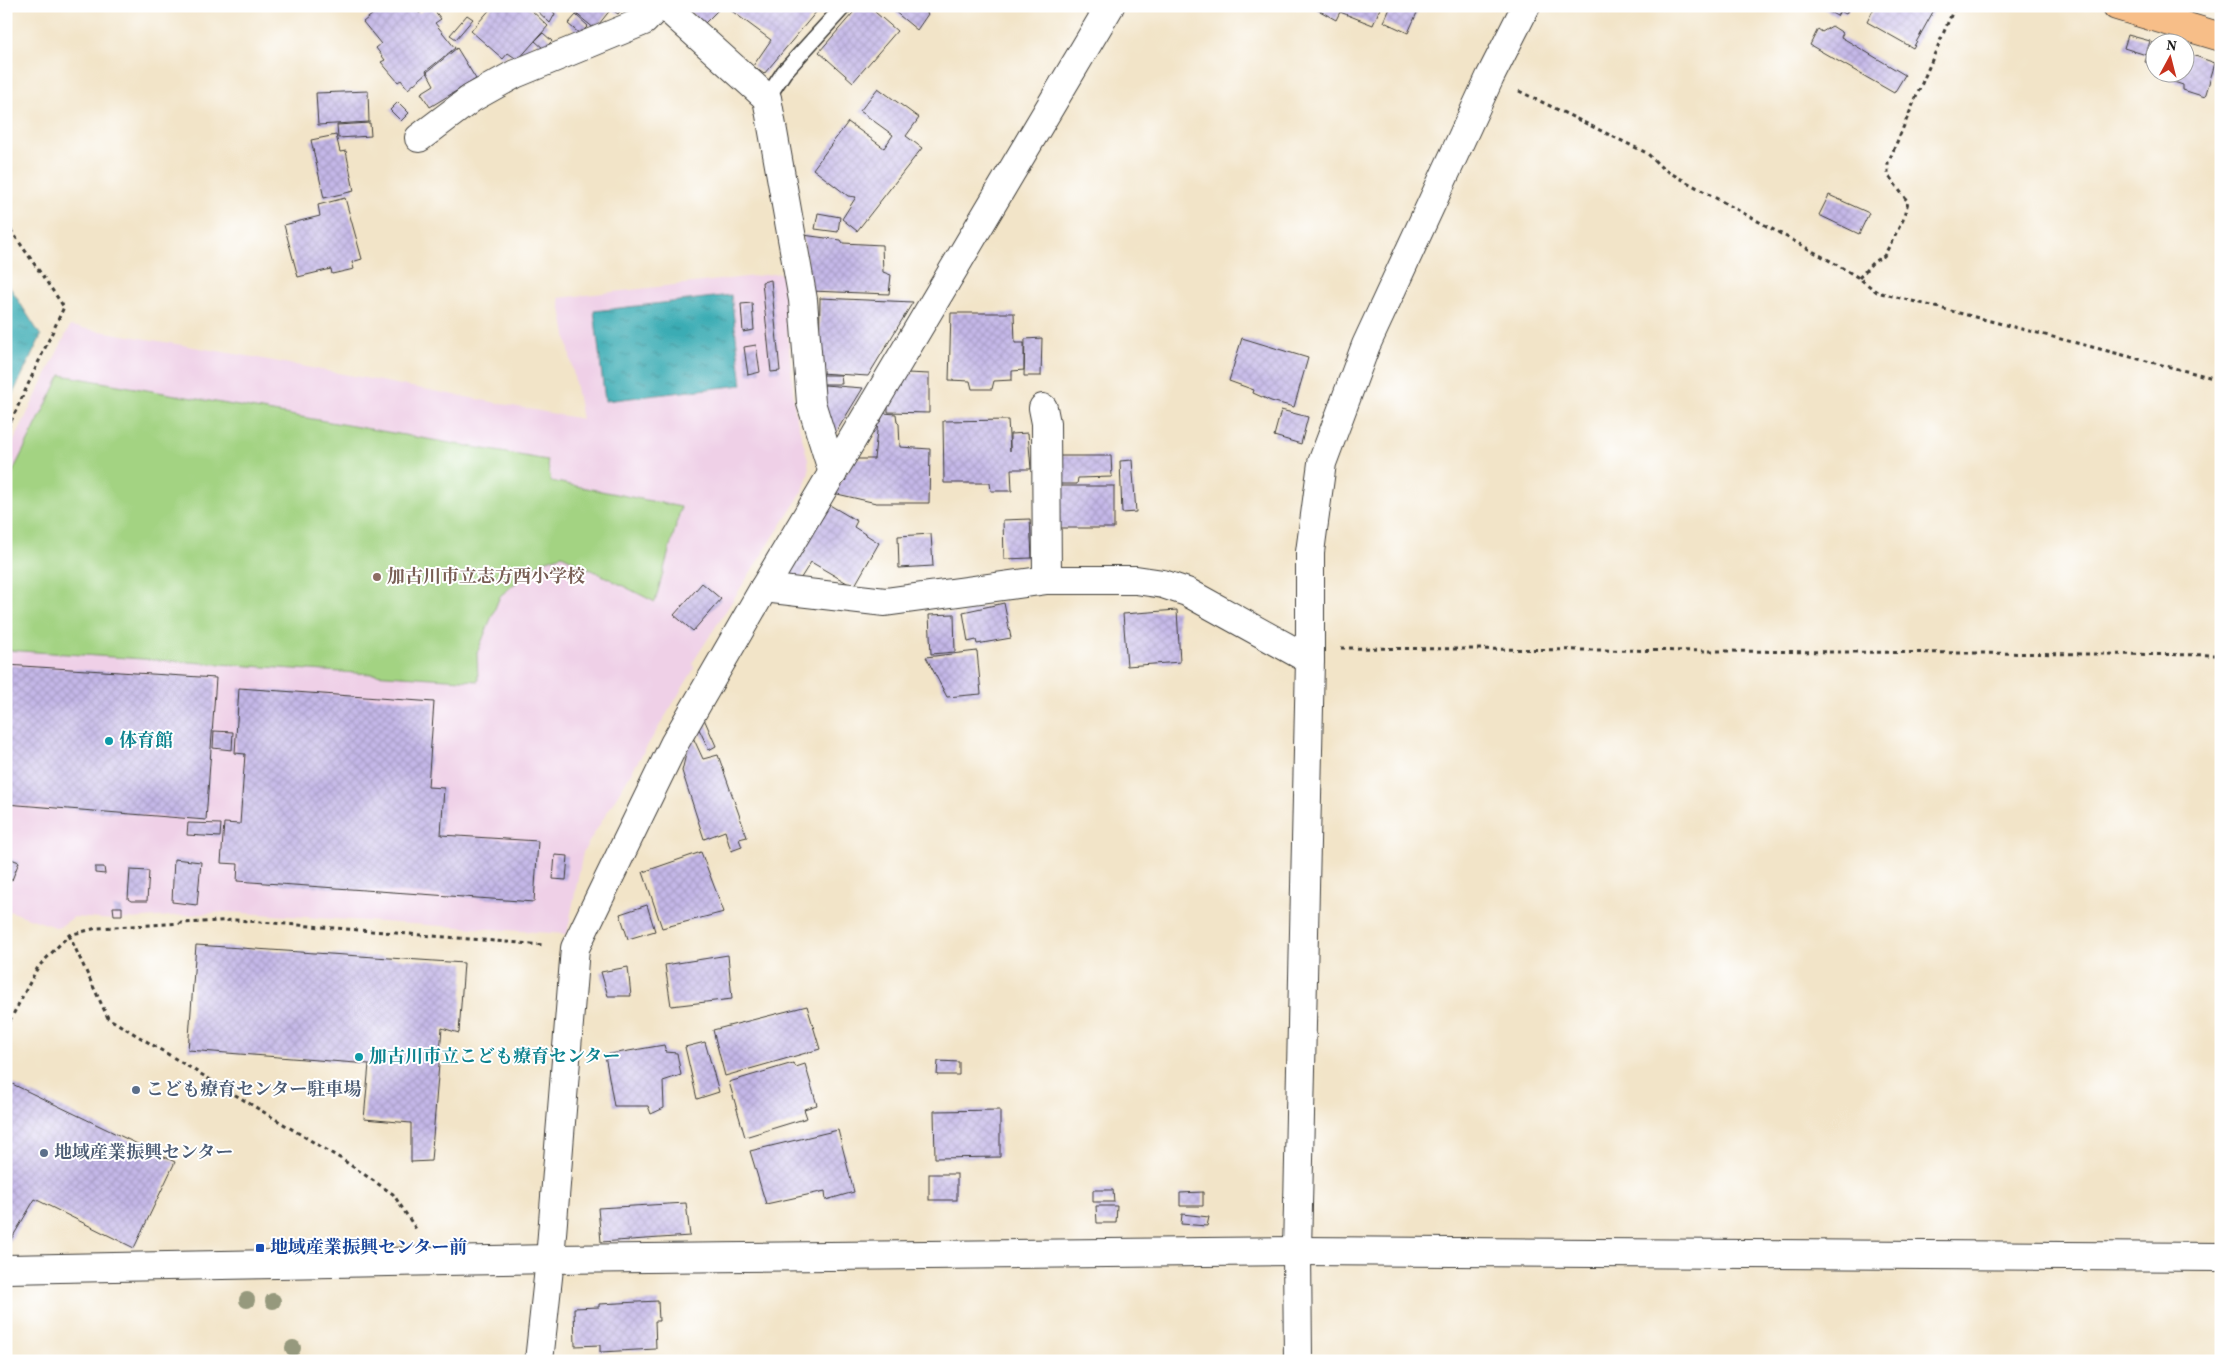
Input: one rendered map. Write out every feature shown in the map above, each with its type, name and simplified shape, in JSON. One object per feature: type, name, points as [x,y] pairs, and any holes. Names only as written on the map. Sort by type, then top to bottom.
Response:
[{"type":"main road","points":[[2117,6],[2221,37]]},
{"type":"street","points":[[419,138],[472,98],[515,74],[644,21],[658,6]]},
{"type":"street","points":[[666,6],[767,98],[802,300],[811,403],[833,473]]},
{"type":"street","points":[[539,1361],[550,1259],[575,948],[674,744],[764,588],[1110,6]]},
{"type":"street","points":[[1298,1361],[1297,1251],[1310,654],[1310,552],[1322,462],[1366,345],[1490,77],[1526,6]]},
{"type":"street","points":[[1043,408],[1046,423],[1047,580]]},
{"type":"street","points":[[764,588],[885,602],[1047,580],[1136,580],[1163,584],[1186,592],[1310,654]]},
{"type":"street","points":[[6,1269],[550,1259],[1297,1251],[2221,1257]]},
{"type":"lane","points":[[767,98],[784,72],[844,6]]},
{"type":"path","points":[[1859,278],[1873,262],[1884,256],[1903,220],[1908,202],[1888,175],[1888,163],[1955,6]]},
{"type":"path","points":[[1490,77],[1647,153],[1663,169],[1859,278],[1877,292],[2221,380]]},
{"type":"path","points":[[6,223],[64,307],[6,432]]},
{"type":"path","points":[[1310,654],[2221,654]]},
{"type":"path","points":[[6,1028],[38,967],[69,935],[97,928],[236,920],[575,948]]},
{"type":"path","points":[[69,935],[108,1018],[343,1160],[393,1194],[436,1261]]},
{"type":"shaded area","name":"加古川市立志方西小学校","points":[[782,273],[795,412],[808,460],[809,472],[803,491],[693,662],[694,669],[583,852],[567,934],[227,912],[115,920],[74,917],[58,928],[6,910],[6,457],[70,326],[247,356],[582,419],[559,298]]},
{"type":"green space","points":[[61,375],[547,460],[551,481],[681,507],[655,602],[562,555],[541,562],[500,596],[477,653],[478,681],[6,650],[6,485]]},
{"type":"water","points":[[6,281],[41,336],[6,408]]},
{"type":"water","points":[[731,295],[742,385],[605,401],[594,311]]},
{"type":"building","points":[[383,6],[414,6],[419,13],[431,6],[441,19],[435,23],[455,48],[426,71],[427,73],[408,89],[401,80],[398,82],[381,62],[385,60],[376,48],[381,44],[363,22]]},
{"type":"building","points":[[493,6],[531,6],[529,8],[548,26],[518,60],[508,53],[503,59],[471,31]]},
{"type":"building","points":[[532,6],[549,6],[555,14],[550,23]]},
{"type":"building","points":[[579,6],[624,6],[618,14],[611,9],[595,29],[574,12]]},
{"type":"building","points":[[684,6],[722,6],[703,25]]},
{"type":"building","points":[[725,6],[810,6],[817,11],[764,74],[753,66],[771,40]]},
{"type":"building","points":[[859,6],[868,6],[897,31],[853,82],[819,52]]},
{"type":"building","points":[[888,6],[918,6],[928,14],[917,30]]},
{"type":"building","points":[[1311,6],[1381,6],[1373,25],[1340,12],[1336,20]]},
{"type":"building","points":[[1391,6],[1420,6],[1408,33],[1384,22]]},
{"type":"building","points":[[1818,6],[1850,6],[1846,14],[1840,11],[1837,16]]},
{"type":"building","points":[[1875,6],[1929,6],[1934,10],[1913,48],[1867,22]]},
{"type":"building","points":[[467,15],[473,19],[456,39],[450,35]]},
{"type":"building","points":[[576,15],[588,26],[580,34],[568,24]]},
{"type":"building","points":[[1832,26],[1843,33],[1841,37],[1905,75],[1894,93],[1810,45],[1818,29],[1822,32]]},
{"type":"building","points":[[543,33],[552,41],[544,49],[535,41]]},
{"type":"building","points":[[2128,35],[2144,39],[2144,54],[2124,48]]},
{"type":"building","points":[[457,48],[476,79],[430,107],[421,93],[434,85],[427,72]]},
{"type":"building","points":[[2194,56],[2215,63],[2205,97],[2183,90],[2183,85],[2174,82],[2194,82]]},
{"type":"building","points":[[878,88],[919,118],[906,136],[922,148],[857,231],[842,219],[856,197],[848,196],[813,169],[848,122],[884,148],[893,135],[860,111]]},
{"type":"building","points":[[368,91],[369,122],[318,125],[316,93]]},
{"type":"building","points":[[398,102],[409,113],[401,121],[390,110]]},
{"type":"building","points":[[370,123],[371,136],[338,138],[337,125]]},
{"type":"building","points":[[336,135],[340,152],[346,151],[354,191],[324,198],[311,140]]},
{"type":"building","points":[[1829,195],[1869,213],[1859,234],[1819,215]]},
{"type":"building","points":[[345,198],[362,259],[352,262],[354,269],[332,274],[331,269],[298,277],[284,225],[320,216],[318,205]]},
{"type":"building","points":[[818,213],[840,217],[838,232],[815,229]]},
{"type":"building","points":[[803,235],[841,240],[843,243],[882,245],[883,272],[891,275],[889,294],[811,291]]},
{"type":"building","points":[[771,280],[780,371],[771,372],[762,282]]},
{"type":"building","points":[[820,298],[913,302],[868,376],[819,373]]},
{"type":"building","points":[[752,303],[754,330],[743,332],[741,304]]},
{"type":"building","points":[[951,313],[1014,313],[1015,343],[1024,343],[1024,370],[1012,371],[1012,380],[994,381],[992,389],[972,389],[970,381],[949,380]]},
{"type":"building","points":[[1042,338],[1041,376],[1024,376],[1025,339]]},
{"type":"building","points":[[1242,338],[1308,358],[1294,407],[1271,401],[1253,393],[1254,390],[1229,381]]},
{"type":"building","points":[[756,345],[760,372],[748,375],[744,347]]},
{"type":"building","points":[[907,373],[929,374],[929,413],[888,412],[888,403]]},
{"type":"building","points":[[819,375],[841,375],[842,384],[819,384]]},
{"type":"building","points":[[824,385],[863,388],[835,434],[822,412]]},
{"type":"building","points":[[1281,410],[1308,417],[1301,444],[1274,436]]},
{"type":"building","points":[[883,413],[896,414],[899,424],[900,447],[930,449],[929,503],[876,503],[833,493],[855,459],[874,459],[878,422],[881,421]]},
{"type":"building","points":[[1008,420],[1010,451],[1010,434],[1028,433],[1031,469],[1011,469],[1012,491],[991,491],[990,483],[944,483],[943,421]]},
{"type":"building","points":[[1057,456],[1111,456],[1112,477],[1078,478],[1077,484],[1057,484]]},
{"type":"building","points":[[1132,460],[1136,512],[1122,513],[1120,461]]},
{"type":"building","points":[[1056,486],[1114,486],[1114,528],[1057,528]]},
{"type":"building","points":[[828,504],[857,521],[854,527],[879,543],[854,587],[811,562],[797,584],[786,577]]},
{"type":"building","points":[[1030,519],[1032,558],[1004,559],[1003,520]]},
{"type":"building","points":[[931,534],[933,566],[899,568],[898,536]]},
{"type":"building","points":[[702,583],[721,599],[693,631],[674,615]]},
{"type":"building","points":[[1004,603],[1011,638],[977,644],[976,640],[968,642],[963,612]]},
{"type":"building","points":[[1177,610],[1180,662],[1127,666],[1123,614]]},
{"type":"building","points":[[954,614],[955,652],[931,654],[929,615]]},
{"type":"building","points":[[977,651],[981,694],[947,697],[926,657]]},
{"type":"building","name":"体育館","points":[[6,665],[216,678],[206,820],[6,804]]},
{"type":"building","points":[[239,688],[434,702],[428,787],[444,788],[441,835],[538,841],[534,902],[237,881],[238,864],[221,863],[224,823],[240,824],[245,754],[235,753]]},
{"type":"building","points":[[701,712],[716,746],[709,750],[699,729]]},
{"type":"building","points":[[214,731],[233,732],[232,750],[213,748]]},
{"type":"building","points":[[691,733],[703,759],[718,755],[747,837],[739,839],[742,847],[731,851],[725,831],[704,839],[682,771]]},
{"type":"building","points":[[188,823],[221,824],[220,837],[187,835]]},
{"type":"building","points":[[701,852],[724,912],[662,928],[643,872]]},
{"type":"building","points":[[555,855],[568,856],[566,880],[553,879]]},
{"type":"building","points":[[6,857],[19,862],[12,880],[6,878]]},
{"type":"building","points":[[174,859],[201,862],[197,905],[172,902]]},
{"type":"building","points":[[95,867],[104,867],[105,874],[95,873]]},
{"type":"building","points":[[130,870],[149,871],[147,901],[131,901],[128,899]]},
{"type":"building","points":[[647,905],[655,931],[628,939],[620,914]]},
{"type":"building","points":[[113,907],[122,907],[122,915],[114,915]]},
{"type":"building","name":"加古川市立こども療育センター","points":[[196,945],[464,963],[459,1033],[442,1028],[431,1161],[411,1162],[411,1123],[364,1119],[369,1064],[188,1050]]},
{"type":"building","points":[[728,955],[732,999],[671,1006],[665,965]]},
{"type":"building","points":[[628,967],[631,996],[608,996],[601,972]]},
{"type":"building","points":[[807,1006],[820,1049],[725,1076],[713,1030]]},
{"type":"building","points":[[705,1042],[719,1092],[697,1099],[685,1047]]},
{"type":"building","points":[[664,1045],[666,1052],[677,1053],[681,1075],[663,1081],[664,1108],[651,1114],[648,1106],[614,1106],[605,1055]]},
{"type":"building","points":[[938,1061],[959,1062],[959,1075],[937,1075]]},
{"type":"building","points":[[793,1063],[796,1067],[805,1064],[817,1105],[804,1109],[807,1118],[745,1137],[729,1082]]},
{"type":"building","points":[[6,1081],[175,1162],[134,1248],[35,1199],[6,1248]]},
{"type":"building","points":[[1000,1110],[1000,1157],[935,1158],[934,1111]]},
{"type":"building","points":[[838,1130],[854,1192],[826,1200],[825,1191],[766,1204],[750,1151]]},
{"type":"building","points":[[929,1174],[957,1174],[957,1200],[929,1200]]},
{"type":"building","points":[[1093,1190],[1113,1190],[1114,1202],[1093,1202]]},
{"type":"building","points":[[1203,1192],[1203,1206],[1180,1206],[1180,1193]]},
{"type":"building","points":[[686,1203],[690,1236],[601,1242],[598,1208]]},
{"type":"building","points":[[1096,1206],[1117,1206],[1116,1223],[1097,1223]]},
{"type":"building","points":[[1182,1214],[1209,1217],[1207,1226],[1181,1224]]},
{"type":"building","points":[[658,1301],[659,1321],[655,1321],[656,1349],[600,1352],[600,1345],[575,1346],[574,1308],[599,1307],[599,1304]]},
{"type":"place","name":"加古川市立志方西小学校","points":[[377,577]]},
{"type":"place","name":"体育館","points":[[109,741]]},
{"type":"place","name":"加古川市立こども療育センター","points":[[359,1057]]},
{"type":"place","name":"こども療育センター駐車場","points":[[136,1090]]},
{"type":"place","name":"地域産業振興センター","points":[[44,1153]]},
{"type":"place","name":"地域産業振興センター前","points":[[260,1248]]}]
